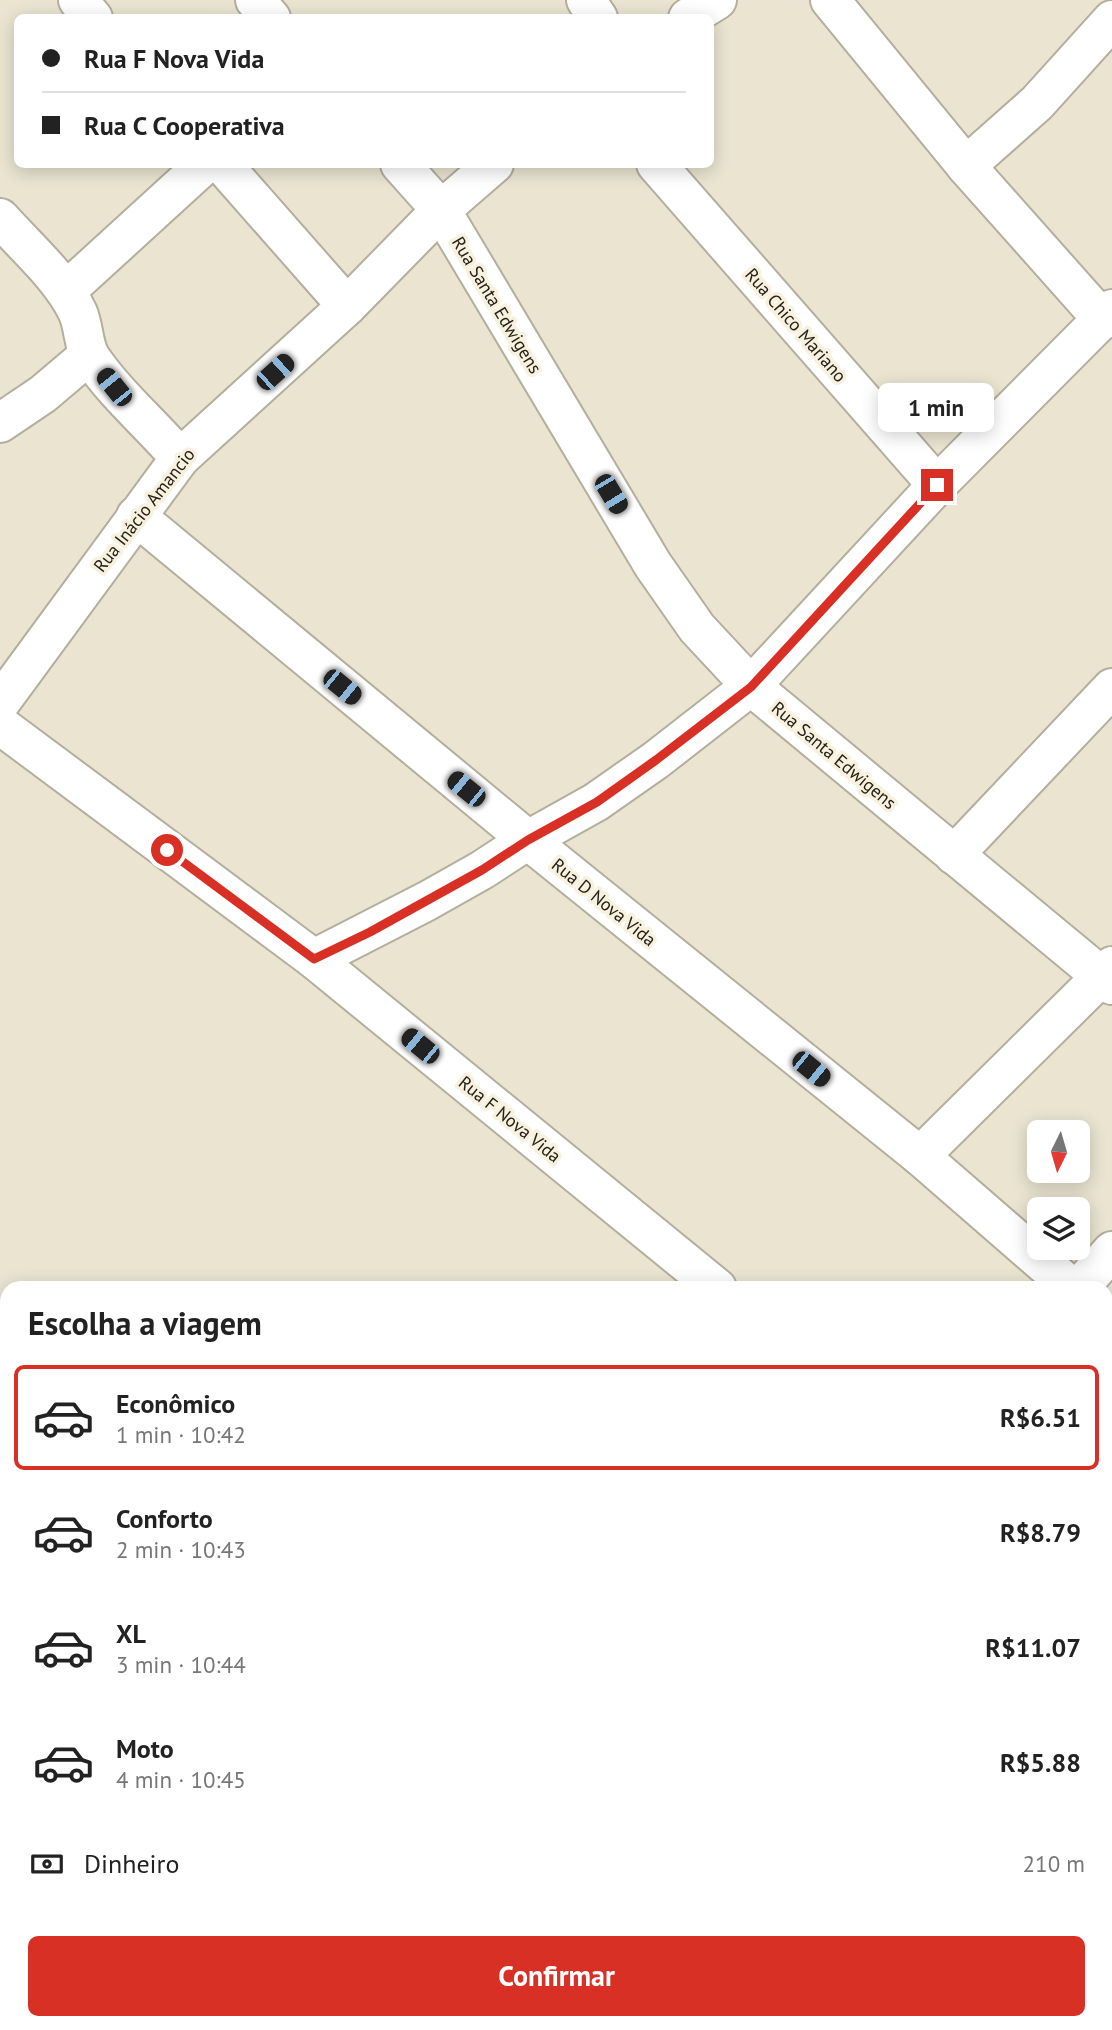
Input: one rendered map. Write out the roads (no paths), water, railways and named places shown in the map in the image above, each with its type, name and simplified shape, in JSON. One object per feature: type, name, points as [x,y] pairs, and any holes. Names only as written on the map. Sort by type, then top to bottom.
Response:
[{"type":"street","points":[[78,0],[90,14]]},
{"type":"street","points":[[256,0],[268,14]]},
{"type":"street","points":[[694,14],[717,0]]},
{"type":"street","points":[[314,959],[427,901],[597,802],[751,687],[937,485],[1107,314],[966,166],[830,0]]},
{"type":"street","points":[[966,166],[1037,103],[1112,20]]},
{"type":"street","points":[[66,292],[201,168]]},
{"type":"street","points":[[226,168],[347,306]]},
{"type":"street","name":"Rua Santa Edwigens","points":[[403,168],[440,211],[653,565],[697,628],[751,687],[954,855],[1109,976]]},
{"type":"street","name":"Rua Inácio Amancio","points":[[0,703],[180,458],[347,306],[440,211],[489,168]]},
{"type":"street","name":"Rua Chico Mariano","points":[[660,168],[937,485]]},
{"type":"street","points":[[0,218],[66,292],[78,314],[89,355],[125,402],[180,458]]},
{"type":"street","points":[[0,423],[43,394],[89,355]]},
{"type":"street","name":"Rua D Nova Vida","points":[[136,516],[528,840],[920,1156],[1064,1281]]},
{"type":"street","points":[[954,855],[1112,688]]},
{"type":"street","name":"Rua F Nova Vida","points":[[0,725],[314,959],[708,1281]]},
{"type":"street","points":[[920,1156],[1109,976]]},
{"type":"street","points":[[1085,1281],[1112,1251]]}]
